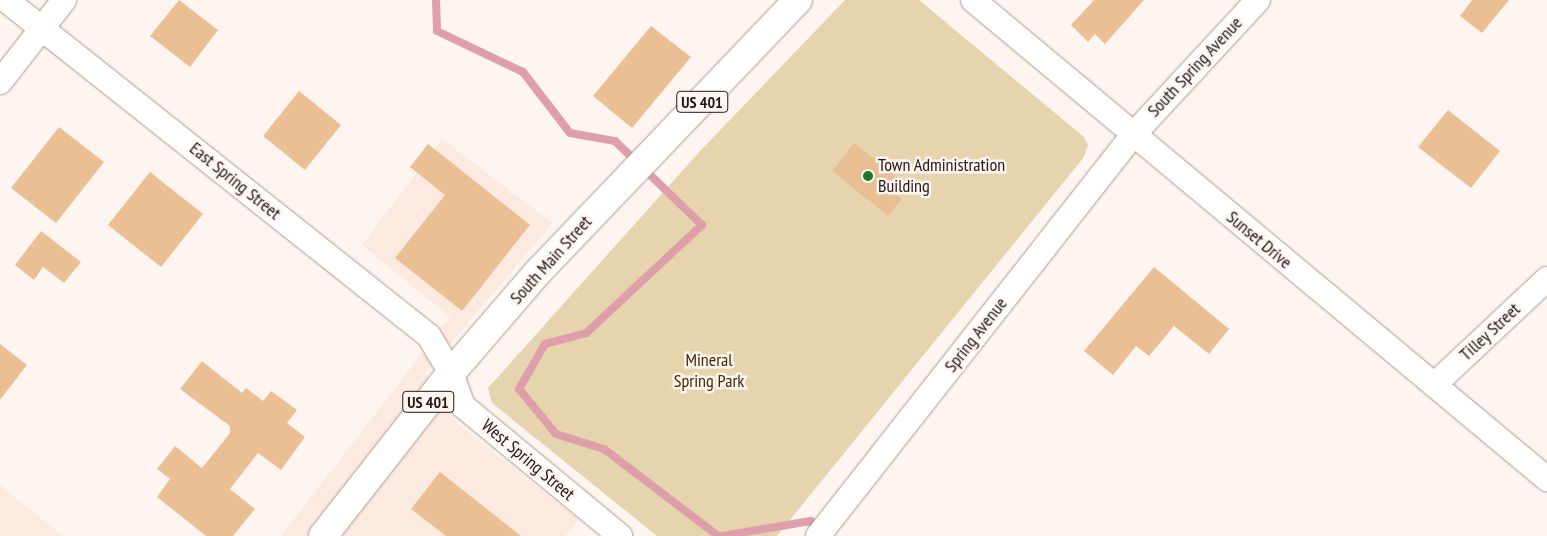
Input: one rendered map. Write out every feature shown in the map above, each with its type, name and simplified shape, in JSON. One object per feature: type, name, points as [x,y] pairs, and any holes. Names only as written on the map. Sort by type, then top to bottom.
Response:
[{"type":"main road","name":"South Main Street","points":[[323,536],[451,373],[551,258],[798,0]]},
{"type":"street","name":"East Spring Street","points":[[6,0],[429,336],[451,373]]},
{"type":"street","points":[[0,82],[64,0]]},
{"type":"street","name":"Sunset Drive","points":[[973,0],[1547,479]]},
{"type":"street","name":"South Spring Avenue","points":[[1134,135],[1258,0]]},
{"type":"street","name":"Spring Avenue","points":[[818,536],[1134,135]]},
{"type":"street","name":"Tilley Street","points":[[1434,385],[1547,279]]},
{"type":"street","name":"West Spring Street","points":[[451,373],[462,406],[620,536]]},
{"type":"shaded area","points":[[442,139],[553,223],[425,373],[457,423],[579,520],[565,536],[281,536],[450,317],[362,245]]},
{"type":"shaded area","points":[[0,485],[63,536],[0,536]]},
{"type":"green space","name":"Mineral Spring Park","points":[[845,0],[919,0],[1084,137],[1088,145],[1084,157],[777,536],[657,536],[492,403],[488,388],[701,150]]},
{"type":"building","points":[[179,0],[218,30],[190,67],[150,36]]},
{"type":"building","points":[[1094,0],[1144,0],[1105,44],[1095,34],[1088,42],[1071,25]]},
{"type":"building","points":[[1472,0],[1509,0],[1482,33],[1460,16]]},
{"type":"building","points":[[651,26],[691,57],[632,128],[593,96]]},
{"type":"building","points":[[299,91],[341,125],[305,170],[263,136]]},
{"type":"building","points":[[1448,110],[1500,151],[1471,188],[1418,147]]},
{"type":"building","points":[[59,127],[104,162],[56,223],[11,188]]},
{"type":"building","name":"Town Administration Building","points":[[854,143],[904,182],[894,193],[902,199],[888,216],[832,171]]},
{"type":"building","points":[[428,144],[530,225],[462,311],[395,258],[445,195],[410,167]]},
{"type":"building","points":[[150,172],[203,214],[161,267],[108,225]]},
{"type":"building","points":[[41,231],[81,262],[64,283],[43,267],[34,280],[15,265]]},
{"type":"building","points":[[1154,267],[1229,329],[1209,354],[1174,326],[1149,356],[1136,346],[1113,375],[1084,351]]},
{"type":"building","points":[[0,344],[27,365],[0,400]]},
{"type":"building","points":[[202,361],[242,393],[246,388],[263,401],[271,391],[297,410],[287,423],[305,437],[281,470],[258,453],[230,489],[255,509],[233,536],[206,536],[157,497],[170,479],[157,469],[175,446],[202,468],[230,433],[230,426],[180,389]]},
{"type":"building","points":[[440,472],[521,536],[446,536],[411,509]]},
{"type":"waterway","points":[[436,0],[437,31],[523,72],[570,133],[615,141],[702,225],[586,333],[545,344],[519,389],[556,434],[604,449],[718,536]]},
{"type":"waterway","points":[[722,536],[811,521],[819,531]]},
{"type":"place","name":"Town Administration Building","points":[[868,176]]}]
